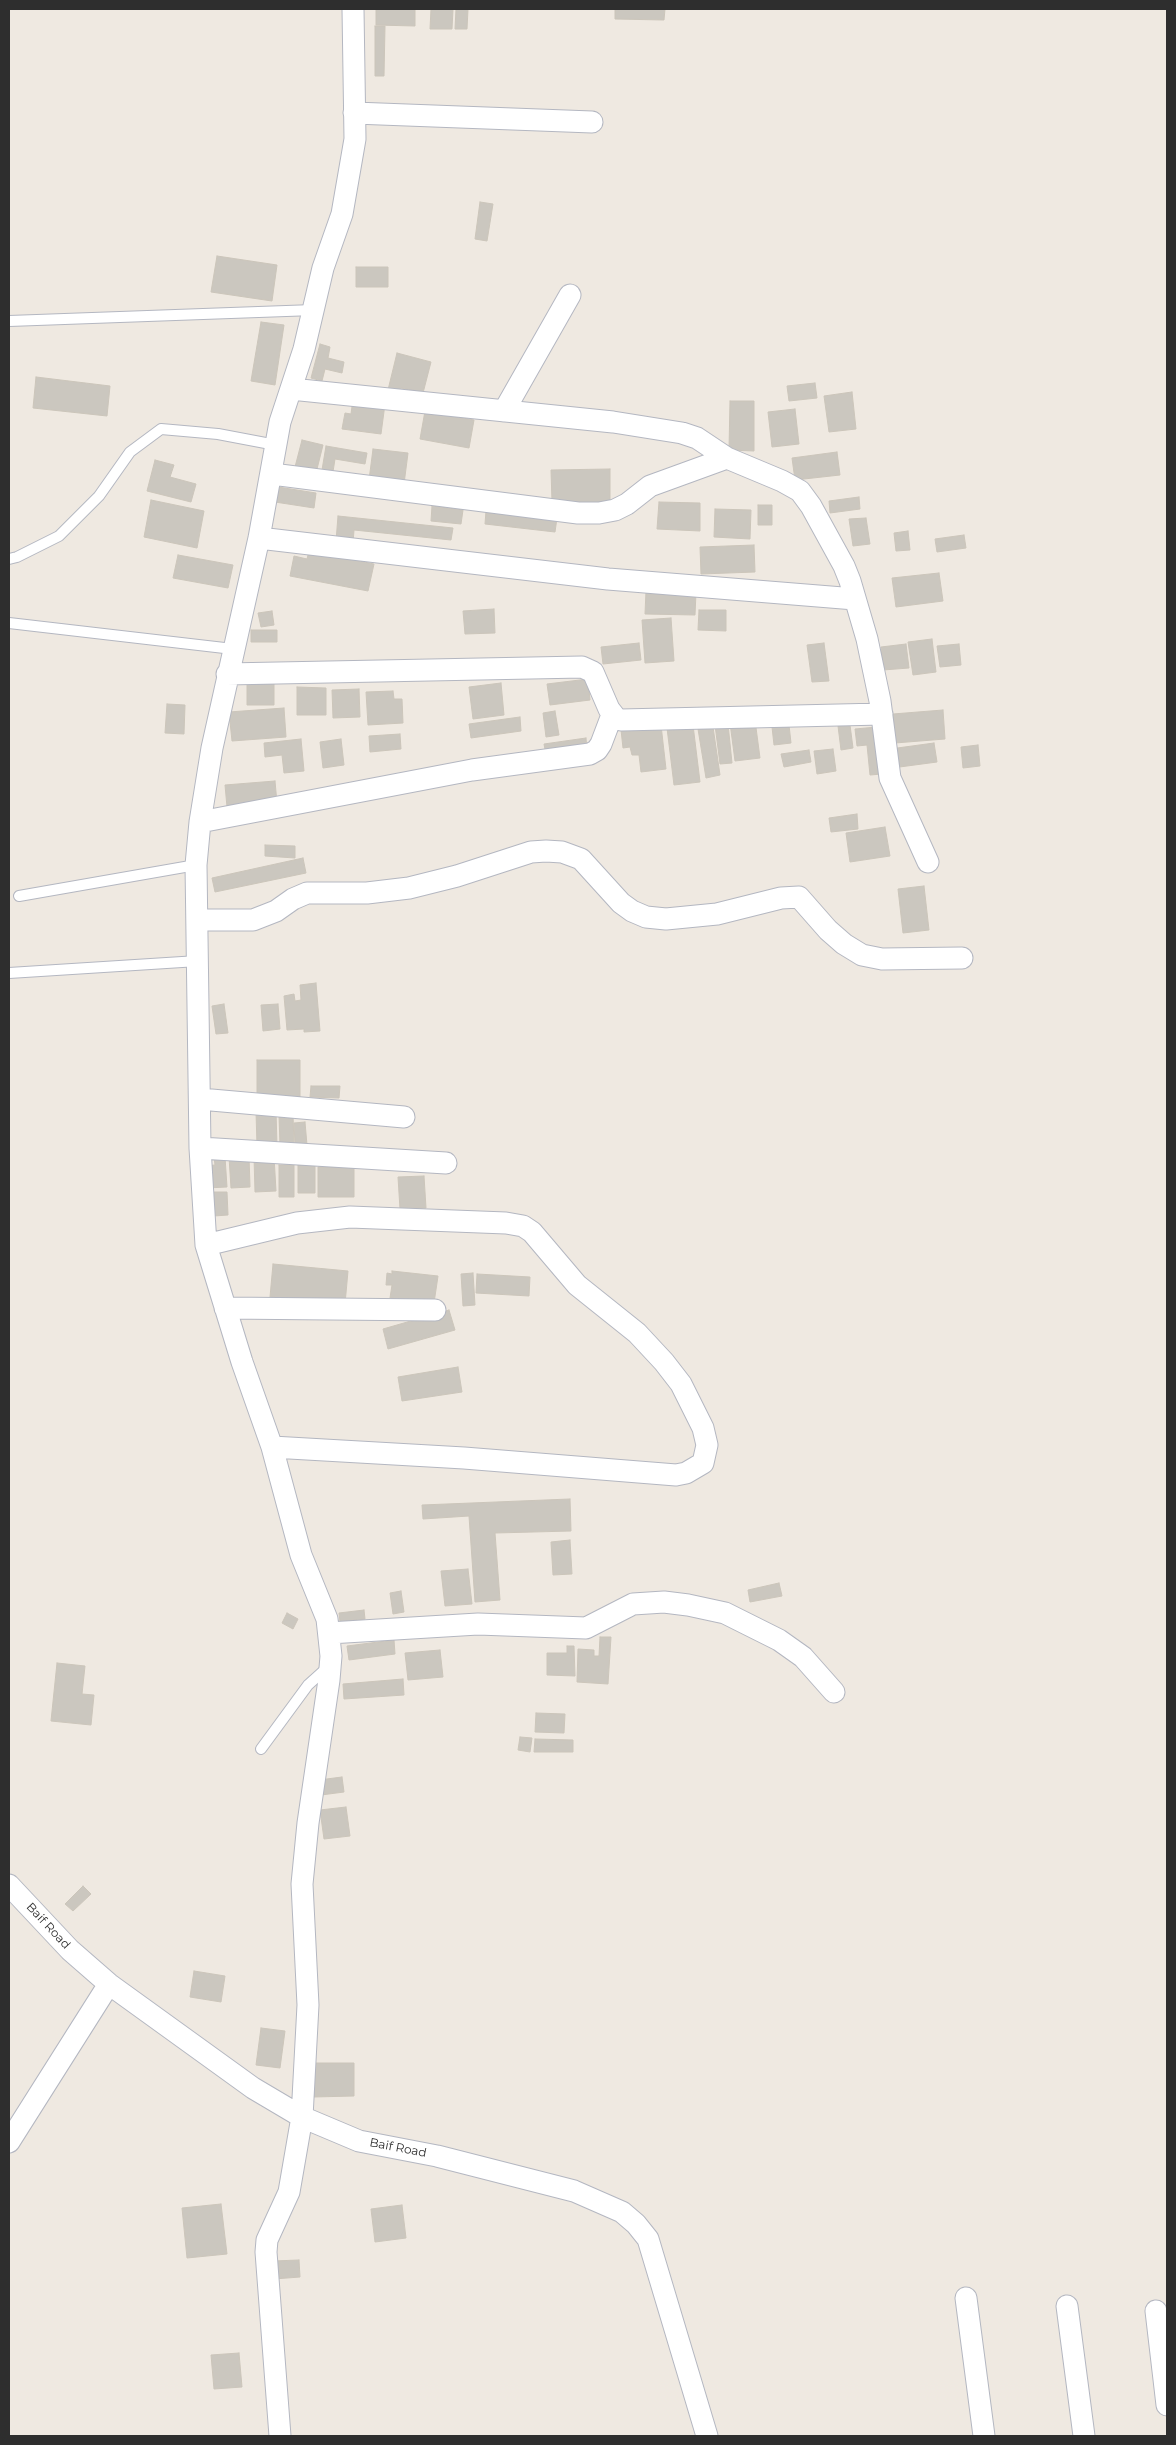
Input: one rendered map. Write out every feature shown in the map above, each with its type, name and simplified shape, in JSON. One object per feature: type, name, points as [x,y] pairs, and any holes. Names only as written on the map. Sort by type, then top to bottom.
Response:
[{"type":"street","points":[[280,2436],[266,2252],[267,2240],[289,2192],[302,2117],[308,2005],[302,1884],[308,1823],[331,1664],[329,1633],[323,1606],[301,1555],[272,1447],[242,1362],[206,1245],[200,1148],[196,865],[200,822],[227,674],[259,538],[280,422],[304,349],[323,268],[342,214],[355,139],[353,9]]},
{"type":"street","points":[[354,113],[592,122]]},
{"type":"street","points":[[504,411],[570,295]]},
{"type":"street","points":[[291,389],[613,422],[682,433],[697,438],[727,458],[782,481],[800,491],[811,506],[844,566],[867,639],[882,714],[890,778],[928,862]]},
{"type":"street","points":[[272,474],[568,512],[599,513],[615,510],[627,504],[650,486],[727,458]]},
{"type":"street","points":[[259,538],[608,579],[855,599]]},
{"type":"street","points":[[227,674],[582,667],[592,672],[612,714],[621,720],[882,714]]},
{"type":"street","points":[[200,822],[472,770],[590,754],[597,750],[601,744],[612,714]]},
{"type":"street","points":[[198,920],[253,920],[276,911],[293,899],[308,893],[367,893],[409,888],[457,876],[531,852],[546,851],[562,852],[581,859],[621,903],[632,911],[646,917],[666,919],[717,914],[781,898],[798,897],[828,930],[844,944],[862,955],[882,959],[962,958]]},
{"type":"street","points":[[200,1099],[404,1117]]},
{"type":"street","points":[[200,1148],[446,1163]]},
{"type":"street","points":[[206,1245],[298,1223],[350,1217],[506,1223],[523,1226],[532,1232],[577,1285],[637,1333],[664,1362],[681,1384],[703,1428],[707,1445],[703,1463],[686,1474],[464,1458],[272,1447]]},
{"type":"street","points":[[225,1308],[435,1310]]},
{"type":"street","points":[[329,1633],[478,1624],[586,1628],[633,1604],[654,1602],[688,1605],[725,1613],[779,1640],[803,1657],[834,1692]]},
{"type":"street","name":"Baif Road","points":[[9,1885],[70,1950],[109,1984],[253,2088],[302,2117],[360,2141],[437,2156],[574,2191],[622,2212],[636,2224],[648,2239],[707,2436]]},
{"type":"street","points":[[9,2142],[109,1984]]},
{"type":"street","points":[[966,2298],[984,2436]]},
{"type":"street","points":[[1067,2306],[1084,2436]]},
{"type":"street","points":[[1156,2311],[1167,2405]]},
{"type":"lane","points":[[9,321],[314,310]]},
{"type":"lane","points":[[9,558],[17,557],[59,536],[99,496],[130,452],[161,429],[218,434],[276,445]]},
{"type":"lane","points":[[9,624],[233,649]]},
{"type":"lane","points":[[19,896],[196,865]]},
{"type":"lane","points":[[9,973],[198,962]]},
{"type":"lane","points":[[261,1749],[308,1685],[331,1664]]},
{"type":"building","points":[[376,9],[415,9],[415,26],[376,25]]},
{"type":"building","points":[[431,9],[453,9],[452,29],[430,29]]},
{"type":"building","points":[[456,9],[468,9],[467,29],[455,29]]},
{"type":"building","points":[[615,9],[665,9],[664,20],[615,19]]},
{"type":"building","points":[[375,26],[385,26],[384,76],[375,76]]},
{"type":"building","points":[[480,202],[493,204],[487,241],[475,239]]},
{"type":"building","points":[[217,256],[277,265],[272,301],[211,292]]},
{"type":"building","points":[[356,267],[388,267],[388,287],[356,287]]},
{"type":"building","points":[[261,322],[284,325],[275,385],[251,381]]},
{"type":"building","points":[[320,344],[330,347],[328,358],[344,362],[342,373],[325,369],[322,381],[311,378]]},
{"type":"building","points":[[397,353],[431,362],[423,393],[401,388],[400,393],[388,390]]},
{"type":"building","points":[[36,377],[110,386],[107,416],[33,408]]},
{"type":"building","points":[[815,383],[817,398],[789,401],[787,386]]},
{"type":"building","points":[[852,392],[856,429],[829,432],[824,396]]},
{"type":"building","points":[[353,399],[385,404],[381,434],[342,429],[345,413],[351,414]]},
{"type":"building","points":[[730,401],[754,401],[754,451],[729,450]]},
{"type":"building","points":[[795,409],[799,444],[772,447],[768,412]]},
{"type":"building","points":[[425,411],[474,420],[469,448],[420,439]]},
{"type":"building","points":[[302,440],[323,445],[316,473],[295,467]]},
{"type":"building","points":[[326,446],[367,453],[365,464],[335,459],[332,478],[321,476]]},
{"type":"building","points":[[373,449],[408,453],[404,484],[369,480]]},
{"type":"building","points":[[837,452],[840,475],[795,480],[792,458]]},
{"type":"building","points":[[155,460],[174,465],[170,477],[196,484],[191,502],[147,491]]},
{"type":"building","points":[[610,469],[610,502],[552,502],[551,470]]},
{"type":"building","points":[[278,487],[316,493],[314,508],[275,502]]},
{"type":"building","points":[[859,497],[860,509],[830,513],[829,501]]},
{"type":"building","points":[[151,500],[204,511],[197,548],[144,537]]},
{"type":"building","points":[[659,502],[700,503],[700,531],[657,529]]},
{"type":"building","points":[[758,505],[772,505],[772,525],[758,525]]},
{"type":"building","points":[[432,506],[463,510],[461,524],[431,521]]},
{"type":"building","points":[[715,509],[751,510],[750,539],[714,537]]},
{"type":"building","points":[[486,511],[557,518],[555,532],[485,524]]},
{"type":"building","points":[[338,516],[453,528],[451,540],[354,530],[353,543],[336,541]]},
{"type":"building","points":[[866,518],[870,544],[853,546],[849,519]]},
{"type":"building","points":[[908,531],[910,550],[896,551],[894,533]]},
{"type":"building","points":[[964,535],[966,548],[937,552],[935,539]]},
{"type":"building","points":[[754,545],[755,572],[701,574],[700,547]]},
{"type":"building","points":[[309,551],[374,564],[368,591],[290,576],[294,556],[307,559]]},
{"type":"building","points":[[178,555],[233,565],[228,588],[173,578]]},
{"type":"building","points":[[939,573],[943,601],[896,607],[892,578]]},
{"type":"building","points":[[646,591],[696,592],[695,615],[645,614]]},
{"type":"building","points":[[494,609],[495,633],[465,634],[463,611]]},
{"type":"building","points":[[699,610],[726,610],[726,631],[698,630]]},
{"type":"building","points":[[272,611],[274,625],[261,627],[258,613]]},
{"type":"building","points":[[671,618],[674,661],[645,663],[642,620]]},
{"type":"building","points":[[251,630],[277,630],[277,642],[251,642]]},
{"type":"building","points":[[932,639],[936,672],[913,675],[908,642]]},
{"type":"building","points":[[639,643],[641,660],[603,664],[601,647]]},
{"type":"building","points":[[824,643],[829,681],[812,682],[807,645]]},
{"type":"building","points":[[906,644],[909,668],[883,670],[881,647]]},
{"type":"building","points":[[959,644],[961,665],[940,667],[937,646]]},
{"type":"building","points":[[247,678],[274,678],[274,705],[247,705]]},
{"type":"building","points":[[588,679],[590,700],[550,705],[547,684]]},
{"type":"building","points":[[501,683],[504,715],[473,719],[469,687]]},
{"type":"building","points":[[297,687],[326,688],[326,715],[297,715]]},
{"type":"building","points":[[359,689],[360,717],[333,718],[332,690]]},
{"type":"building","points":[[393,691],[394,699],[402,699],[403,723],[368,725],[366,692]]},
{"type":"building","points":[[167,704],[185,705],[184,734],[165,733]]},
{"type":"building","points":[[284,708],[286,737],[232,741],[229,712]]},
{"type":"building","points":[[943,710],[945,739],[895,743],[893,714]]},
{"type":"building","points":[[555,711],[559,735],[546,737],[543,713]]},
{"type":"building","points":[[520,717],[521,731],[471,738],[469,724]]},
{"type":"building","points":[[755,720],[760,758],[735,761],[730,723]]},
{"type":"building","points":[[728,724],[732,763],[720,764],[715,725]]},
{"type":"building","points":[[661,725],[666,769],[641,772],[639,755],[632,755],[630,747],[623,748],[621,730]]},
{"type":"building","points":[[693,725],[700,782],[674,785],[667,728]]},
{"type":"building","points":[[789,725],[791,743],[774,745],[772,727]]},
{"type":"building","points":[[850,725],[853,748],[841,750],[838,726]]},
{"type":"building","points":[[713,727],[720,775],[706,778],[698,729]]},
{"type":"building","points":[[877,727],[882,774],[870,775],[867,745],[857,746],[855,729]]},
{"type":"building","points":[[400,734],[401,749],[370,752],[369,736]]},
{"type":"building","points":[[586,738],[587,750],[546,755],[544,744]]},
{"type":"building","points":[[301,739],[304,771],[284,773],[282,755],[265,757],[264,743]]},
{"type":"building","points":[[341,739],[344,765],[323,768],[320,742]]},
{"type":"building","points":[[934,743],[937,762],[892,768],[890,749]]},
{"type":"building","points":[[978,745],[980,766],[963,768],[961,747]]},
{"type":"building","points":[[833,749],[836,771],[817,774],[814,751]]},
{"type":"building","points":[[809,750],[811,762],[784,767],[781,754]]},
{"type":"building","points":[[275,781],[277,803],[227,807],[225,785]]},
{"type":"building","points":[[857,814],[858,829],[831,832],[829,818]]},
{"type":"building","points":[[885,827],[890,856],[850,862],[846,833]]},
{"type":"building","points":[[265,845],[295,846],[295,858],[265,856]]},
{"type":"building","points":[[303,858],[306,873],[215,892],[212,878]]},
{"type":"building","points":[[924,886],[929,930],[903,933],[898,889]]},
{"type":"building","points":[[316,983],[320,1031],[304,1032],[304,1029],[287,1030],[284,996],[294,994],[295,1001],[301,1000],[300,985]]},
{"type":"building","points":[[224,1004],[228,1033],[216,1034],[212,1006]]},
{"type":"building","points":[[278,1004],[280,1029],[263,1031],[261,1005]]},
{"type":"building","points":[[257,1060],[300,1060],[300,1098],[257,1098]]},
{"type":"building","points":[[311,1086],[340,1086],[339,1098],[310,1097]]},
{"type":"building","points":[[256,1111],[276,1111],[277,1146],[257,1146]]},
{"type":"building","points":[[293,1114],[294,1146],[280,1146],[279,1115]]},
{"type":"building","points":[[305,1122],[307,1145],[295,1145],[294,1123]]},
{"type":"building","points":[[249,1156],[250,1187],[231,1188],[229,1157]]},
{"type":"building","points":[[274,1156],[276,1191],[255,1192],[254,1157]]},
{"type":"building","points":[[214,1157],[225,1157],[227,1187],[206,1188],[204,1166],[215,1165]]},
{"type":"building","points":[[279,1165],[294,1165],[294,1197],[279,1197]]},
{"type":"building","points":[[298,1165],[315,1165],[315,1193],[298,1193]]},
{"type":"building","points":[[354,1166],[354,1197],[318,1197],[318,1167]]},
{"type":"building","points":[[424,1176],[426,1208],[400,1209],[398,1177]]},
{"type":"building","points":[[213,1192],[227,1192],[228,1215],[214,1216]]},
{"type":"building","points":[[273,1264],[348,1271],[345,1304],[270,1297]]},
{"type":"building","points":[[392,1271],[438,1276],[434,1303],[390,1298],[392,1285],[386,1285],[387,1273],[392,1274]]},
{"type":"building","points":[[473,1273],[475,1305],[463,1306],[461,1274]]},
{"type":"building","points":[[477,1274],[530,1277],[529,1296],[476,1293]]},
{"type":"building","points":[[449,1310],[455,1330],[388,1349],[383,1329]]},
{"type":"building","points":[[458,1367],[462,1392],[402,1401],[398,1377]]},
{"type":"building","points":[[570,1499],[571,1531],[495,1533],[500,1600],[475,1602],[469,1516],[423,1519],[422,1505]]},
{"type":"building","points":[[570,1540],[572,1574],[553,1575],[551,1542]]},
{"type":"building","points":[[468,1569],[472,1604],[445,1606],[441,1571]]},
{"type":"building","points":[[779,1583],[782,1596],[750,1602],[748,1590]]},
{"type":"building","points":[[401,1591],[404,1612],[393,1614],[390,1593]]},
{"type":"building","points":[[364,1610],[365,1619],[340,1622],[339,1613]]},
{"type":"building","points":[[287,1613],[298,1619],[293,1629],[282,1623]]},
{"type":"building","points":[[600,1637],[611,1637],[608,1684],[577,1682],[578,1649],[594,1650],[594,1656],[599,1656]]},
{"type":"building","points":[[394,1640],[395,1654],[349,1660],[347,1646]]},
{"type":"building","points":[[567,1646],[574,1646],[575,1676],[547,1675],[547,1653],[567,1653]]},
{"type":"building","points":[[440,1650],[443,1677],[408,1680],[405,1653]]},
{"type":"building","points":[[57,1663],[85,1666],[82,1694],[94,1695],[91,1725],[51,1721]]},
{"type":"building","points":[[403,1679],[404,1695],[344,1699],[343,1684]]},
{"type":"building","points":[[536,1713],[565,1714],[564,1733],[535,1732]]},
{"type":"building","points":[[520,1737],[532,1738],[530,1752],[518,1750]]},
{"type":"building","points":[[535,1739],[573,1740],[573,1752],[534,1752]]},
{"type":"building","points":[[342,1777],[344,1792],[321,1795],[319,1780]]},
{"type":"building","points":[[346,1807],[350,1836],[324,1839],[320,1810]]},
{"type":"building","points":[[83,1886],[91,1894],[73,1911],[65,1904]]},
{"type":"building","points":[[194,1971],[225,1976],[221,2002],[190,1997]]},
{"type":"building","points":[[261,2028],[285,2031],[280,2068],[256,2065]]},
{"type":"building","points":[[312,2063],[354,2063],[354,2096],[313,2097]]},
{"type":"building","points":[[221,2204],[227,2254],[187,2258],[182,2208]]},
{"type":"building","points":[[402,2205],[406,2238],[375,2242],[371,2209]]},
{"type":"building","points":[[299,2260],[300,2277],[274,2279],[273,2261]]},
{"type":"building","points":[[239,2353],[242,2387],[214,2389],[211,2355]]}]
